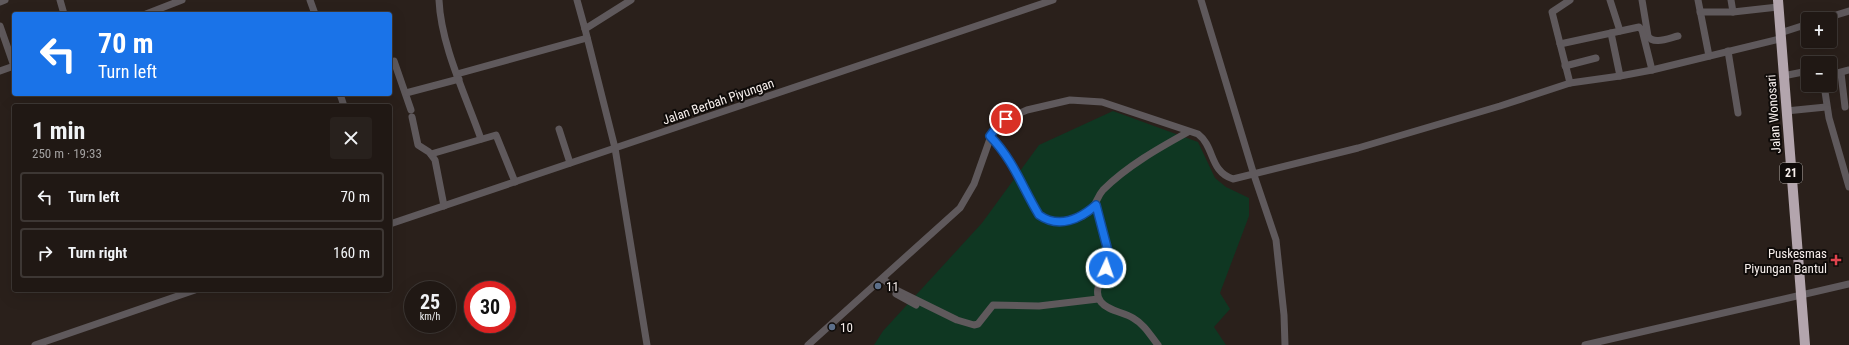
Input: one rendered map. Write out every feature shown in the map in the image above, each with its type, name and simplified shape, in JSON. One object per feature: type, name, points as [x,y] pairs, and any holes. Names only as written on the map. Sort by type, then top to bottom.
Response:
[{"type":"highway","name":"Jalan Wonosari","points":[[1778,3],[1805,345]]},
{"type":"street","points":[[0,2],[5,0]]},
{"type":"street","points":[[60,0],[63,12]]},
{"type":"street","points":[[151,12],[182,0]]},
{"type":"street","points":[[310,0],[314,12]]},
{"type":"street","points":[[439,0],[440,16],[458,77],[481,139]]},
{"type":"street","points":[[577,0],[615,148],[647,345]]},
{"type":"street","points":[[585,29],[631,0]]},
{"type":"street","name":"Jalan Berbah Piyungan","points":[[392,223],[1053,0]]},
{"type":"street","points":[[1201,0],[1254,175],[1276,240],[1286,345]]},
{"type":"street","points":[[1570,0],[1552,12],[1570,83]]},
{"type":"street","points":[[1610,0],[1620,31]]},
{"type":"street","points":[[1642,0],[1648,36],[1650,39],[1654,41],[1678,36]]},
{"type":"street","points":[[1698,0],[1709,56]]},
{"type":"street","points":[[1731,0],[1733,12]]},
{"type":"street","points":[[1700,12],[1733,12],[1778,3]]},
{"type":"street","points":[[1837,15],[1849,11]]},
{"type":"street","points":[[0,26],[12,60]]},
{"type":"street","points":[[1560,44],[1611,34],[1636,27],[1642,30],[1652,70]]},
{"type":"street","points":[[808,345],[818,341],[881,280],[960,208],[974,184],[990,136],[1006,119],[1027,110],[1070,100],[1102,102],[1188,132],[1198,134],[1205,140],[1211,157],[1220,173],[1233,179],[1358,148],[1500,106],[1570,83],[1652,70],[1728,52],[1780,36],[1801,27]]},
{"type":"street","points":[[1611,34],[1620,76]]},
{"type":"street","points":[[406,93],[587,38]]},
{"type":"street","points":[[1728,52],[1738,113]]},
{"type":"street","points":[[1565,66],[1596,58]]},
{"type":"street","points":[[394,61],[406,93],[418,145],[435,160],[444,206]]},
{"type":"street","points":[[0,71],[12,67]]},
{"type":"street","points":[[1837,74],[1849,70]]},
{"type":"street","points":[[1784,76],[1801,72]]},
{"type":"street","points":[[1841,73],[1845,107]]},
{"type":"street","points":[[1825,92],[1826,107],[1849,187]]},
{"type":"street","points":[[1786,111],[1826,107]]},
{"type":"street","points":[[559,129],[570,163]]},
{"type":"street","points":[[990,136],[1007,155],[1039,215],[1046,219],[1059,222],[1084,215],[1096,205],[1102,191],[1124,172],[1154,151],[1188,132]]},
{"type":"street","points":[[430,154],[496,135],[515,182]]},
{"type":"street","points":[[1096,205],[1108,251],[1106,268],[1098,291],[1098,299],[1106,307],[1133,318],[1144,326],[1151,334],[1156,344]]},
{"type":"street","points":[[881,280],[898,291],[957,320],[974,325],[978,324],[994,305],[1039,306],[1098,299]]},
{"type":"street","points":[[881,280],[904,300],[916,305]]},
{"type":"street","points":[[1585,345],[1849,284]]},
{"type":"street","points":[[35,345],[189,292]]},
{"type":"green space","points":[[1113,111],[1198,142],[1215,178],[1226,187],[1249,198],[1249,216],[1220,293],[1230,309],[1214,327],[1226,345],[874,345],[883,331],[982,223],[1039,145]]},
{"type":"place","name":"Puskesmas Piyungan Bantul","points":[[1836,260]]},
{"type":"place","name":"11","points":[[878,286]]},
{"type":"place","name":"10","points":[[832,327]]},
{"type":"route","points":[[1006,119],[990,136],[1003,150],[1013,165],[1039,215],[1046,219],[1059,222],[1065,221],[1084,215],[1096,205],[1108,251],[1106,268]]}]
